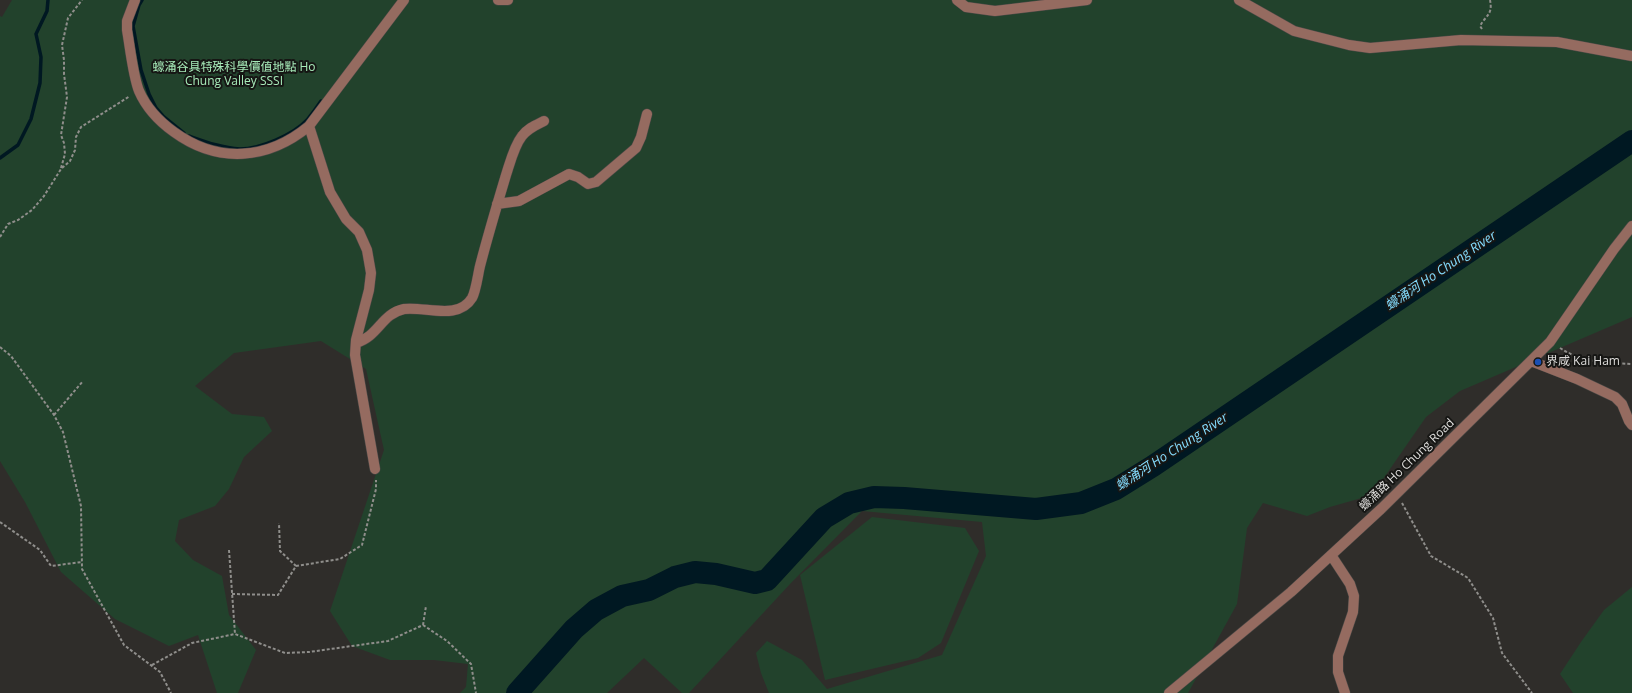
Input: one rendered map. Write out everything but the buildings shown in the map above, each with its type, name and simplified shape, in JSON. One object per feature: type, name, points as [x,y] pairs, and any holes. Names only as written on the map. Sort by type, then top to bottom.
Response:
[{"type":"street","points":[[135,0],[127,21],[127,30],[139,90],[152,112],[167,127],[188,142],[204,149],[227,154],[245,154],[262,151],[283,144],[309,126],[404,0]]},
{"type":"street","points":[[498,0],[508,0]]},
{"type":"street","points":[[957,0],[966,7],[995,11],[1087,0]]},
{"type":"street","points":[[1239,0],[1294,31],[1349,45],[1370,48],[1461,40],[1557,42],[1632,56]]},
{"type":"street","points":[[497,204],[518,201],[569,174],[578,177],[588,184],[596,182],[636,148],[641,137],[647,114]]},
{"type":"street","points":[[356,343],[366,340],[389,315],[396,311],[413,308],[453,312],[461,308],[472,298],[497,204],[512,157],[521,137],[529,128],[544,121]]},
{"type":"street","points":[[309,126],[330,192],[346,220],[359,232],[367,250],[371,272],[369,290],[356,343],[355,354],[375,469]]},
{"type":"street","name":"蠔涌路 Ho Chung Road","points":[[1169,693],[1291,592],[1397,494],[1550,342],[1614,249],[1632,226]]},
{"type":"street","points":[[1531,361],[1577,379],[1615,397],[1622,404],[1629,421],[1632,424]]},
{"type":"street","points":[[1331,555],[1350,584],[1354,596],[1353,612],[1338,656],[1338,672],[1345,693]]},
{"type":"path","points":[[61,170],[65,154],[64,143],[61,135],[67,97],[62,45],[68,18],[82,0]]},
{"type":"path","points":[[1476,40],[1482,28],[1480,26],[1490,14],[1490,0]]},
{"type":"path","points":[[0,237],[8,224],[18,220],[32,210],[44,196],[61,170],[70,161],[75,150],[76,137],[81,126],[139,90]]},
{"type":"path","points":[[1550,342],[1565,352],[1590,361],[1632,364]]},
{"type":"path","points":[[0,348],[11,356],[54,415],[63,432],[81,506],[82,569],[124,645],[160,672],[171,693]]},
{"type":"path","points":[[54,415],[82,381]]},
{"type":"path","points":[[232,594],[278,595],[296,566],[340,559],[362,544],[376,489],[375,469]]},
{"type":"path","points":[[1397,494],[1431,556],[1468,578],[1493,618],[1502,653],[1532,693]]},
{"type":"path","points":[[0,522],[40,550],[51,566],[82,562]]},
{"type":"path","points":[[280,523],[280,551],[296,566]]},
{"type":"path","points":[[228,550],[235,634]]},
{"type":"path","points":[[423,625],[426,606]]},
{"type":"path","points":[[152,665],[192,643],[235,634],[285,653],[309,652],[388,641],[423,625]]},
{"type":"path","points":[[423,625],[447,641],[471,664],[476,693]]},
{"type":"green space","name":"蠔涌谷具特殊科學價值地點 Ho Chung Valley SSSI","points":[[12,0],[1632,0],[1632,317],[1460,391],[1426,417],[1372,495],[1330,507],[1307,516],[1263,503],[1247,528],[1237,604],[1188,693],[769,693],[761,673],[756,653],[767,641],[802,660],[827,689],[942,655],[986,556],[982,522],[862,511],[790,584],[689,693],[682,693],[644,658],[607,693],[460,693],[466,687],[468,664],[434,660],[390,660],[352,646],[330,611],[384,450],[366,369],[321,341],[234,353],[195,386],[232,414],[264,417],[272,431],[244,457],[229,489],[215,506],[179,520],[175,541],[193,560],[222,576],[229,615],[256,650],[238,693],[217,693],[198,635],[169,646],[115,619],[61,572],[25,502],[0,461],[0,16],[2,17]]},
{"type":"green space","points":[[872,517],[965,528],[979,551],[941,643],[918,658],[825,680],[800,575]]},
{"type":"green space","points":[[1632,587],[1632,693],[1573,693],[1560,674],[1604,610]]},
{"type":"waterway","points":[[0,158],[18,145],[31,119],[40,83],[41,57],[36,34],[47,11],[48,0]]},
{"type":"waterway","points":[[142,0],[133,26],[141,70],[149,94],[156,108],[163,116],[184,133]]},
{"type":"waterway","points":[[189,136],[227,147],[240,149],[257,147],[285,136],[301,126],[321,101]]},
{"type":"waterway","name":"蠔涌河 Ho Chung River","points":[[517,693],[574,629],[596,610],[622,596],[649,590],[675,577],[695,572],[716,574],[755,583],[767,580],[824,518],[849,503],[874,497],[904,498],[1036,509],[1081,503],[1116,489],[1153,466],[1632,141]]},
{"type":"place","name":"界咸 Kai Ham","points":[[1538,362]]}]
